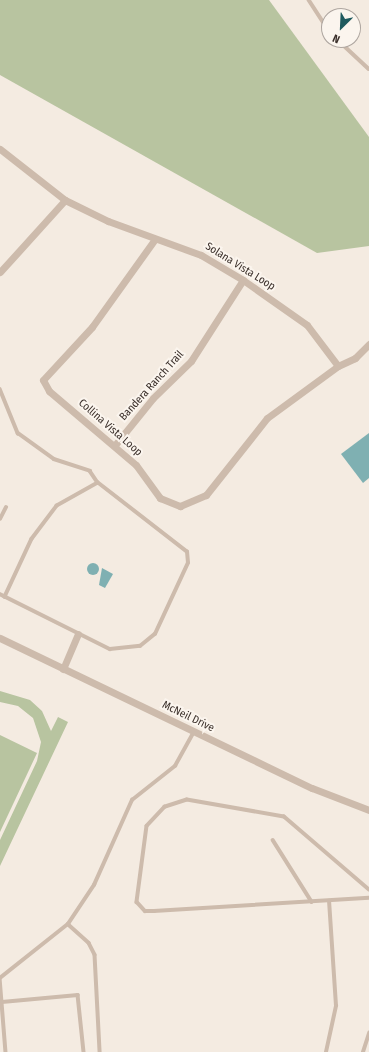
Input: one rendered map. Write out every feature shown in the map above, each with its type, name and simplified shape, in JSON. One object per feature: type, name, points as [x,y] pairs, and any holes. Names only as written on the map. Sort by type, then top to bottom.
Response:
[{"type":"street","name":"Solana Vista Loop","points":[[0,149],[65,200],[108,222],[201,255],[243,280],[307,325],[338,366]]},
{"type":"street","points":[[0,272],[65,200]]},
{"type":"street","name":"Collina Vista Loop","points":[[155,239],[92,327],[43,380],[49,391],[115,445],[136,465],[160,498],[180,506],[206,495],[267,418],[338,366],[355,358],[369,344]]},
{"type":"street","name":"Bandera Ranch Trail","points":[[115,445],[153,398],[191,361],[243,280]]},
{"type":"street","points":[[63,669],[78,634]]},
{"type":"street","name":"McNeil Drive","points":[[0,638],[194,732],[369,810]]},
{"type":"lane","points":[[309,0],[321,19]]},
{"type":"lane","points":[[347,48],[369,69]]},
{"type":"lane","points":[[0,389],[18,433],[54,459],[90,471],[98,483],[187,552],[188,563],[155,634],[140,646],[110,649],[0,594]]},
{"type":"lane","points":[[5,597],[32,539],[57,506],[98,483]]},
{"type":"lane","points":[[0,518],[6,507]]},
{"type":"lane","points":[[6,1052],[0,978],[68,924],[94,885],[132,800],[175,766],[194,732]]},
{"type":"lane","points":[[369,890],[293,824],[275,814],[187,800],[165,807],[147,826],[137,902],[145,911],[369,898]]},
{"type":"lane","points":[[273,840],[312,902]]},
{"type":"lane","points":[[326,1052],[336,1006],[329,901]]},
{"type":"lane","points":[[68,924],[89,944],[95,955],[100,1052]]},
{"type":"lane","points":[[2,1002],[78,995],[84,1052]]},
{"type":"lane","points":[[363,1052],[369,1033]]},
{"type":"green space","points":[[0,0],[269,0],[369,137],[369,246],[317,253],[0,75]]},
{"type":"green space","points":[[0,691],[30,700],[42,711],[51,731],[58,717],[68,722],[0,866],[0,840],[37,761],[41,742],[33,718],[18,706],[0,702]]},
{"type":"green space","points":[[0,735],[37,753],[0,832]]},
{"type":"water","points":[[369,433],[369,478],[363,483],[341,454]]},
{"type":"water","points":[[93,563],[97,565],[99,569],[97,573],[93,575],[89,573],[87,569],[89,565]]},
{"type":"water","points":[[102,568],[113,574],[105,588],[99,585]]}]
